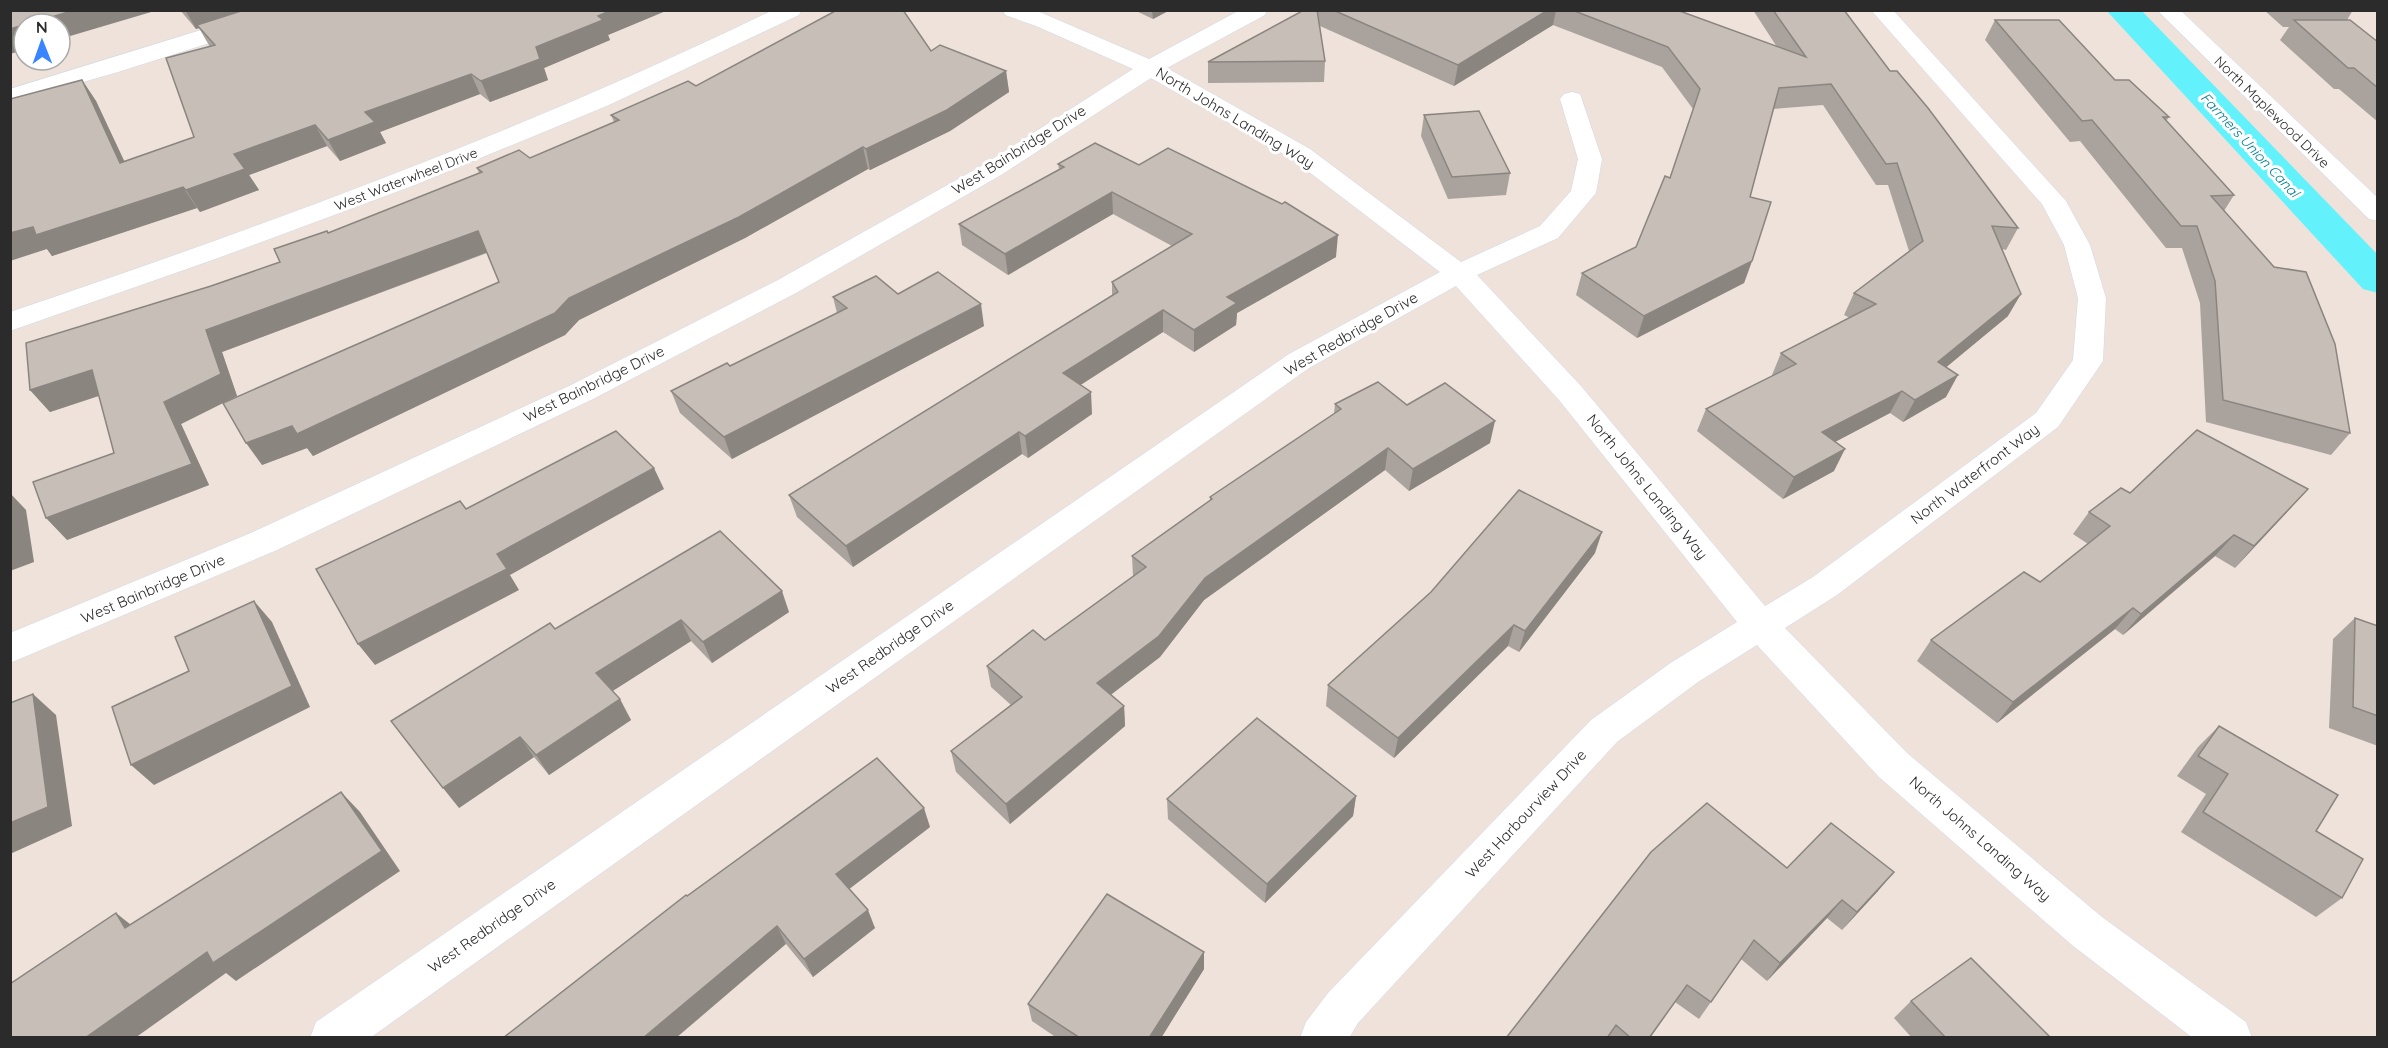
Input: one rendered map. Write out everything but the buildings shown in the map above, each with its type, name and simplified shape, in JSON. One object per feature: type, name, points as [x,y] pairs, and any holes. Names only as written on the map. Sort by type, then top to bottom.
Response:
[{"type":"street","points":[[10,96],[110,68],[290,10]]},
{"type":"street","name":"West Waterwheel Drive","points":[[10,322],[234,245],[495,144],[734,39],[791,10]]},
{"type":"street","name":"North Johns Landing Way","points":[[1013,10],[1044,21],[1150,68],[1301,154],[1459,273],[1570,393],[1761,626],[1893,765],[2087,931],[2230,1038]]},
{"type":"street","name":"West Bainbridge Drive","points":[[10,649],[265,541],[582,392],[786,287],[971,181],[1150,68],[1257,10]]},
{"type":"street","name":"North Waterfront Way","points":[[1761,626],[1825,586],[2047,420],[2088,361],[2092,298],[2076,244],[2053,201],[1881,10]]},
{"type":"street","name":"North Maplewood Drive","points":[[2167,10],[2378,213]]},
{"type":"street","name":"West Redbridge Drive","points":[[332,1038],[1299,361],[1459,273],[1549,232],[1583,193],[1590,159],[1572,99]]},
{"type":"street","name":"West Harbourview Drive","points":[[1322,1038],[1343,1008],[1604,731],[1685,672],[1761,626]]},
{"type":"waterway","name":"Farmers Union Canal","points":[[2122,10],[2378,280]]}]
